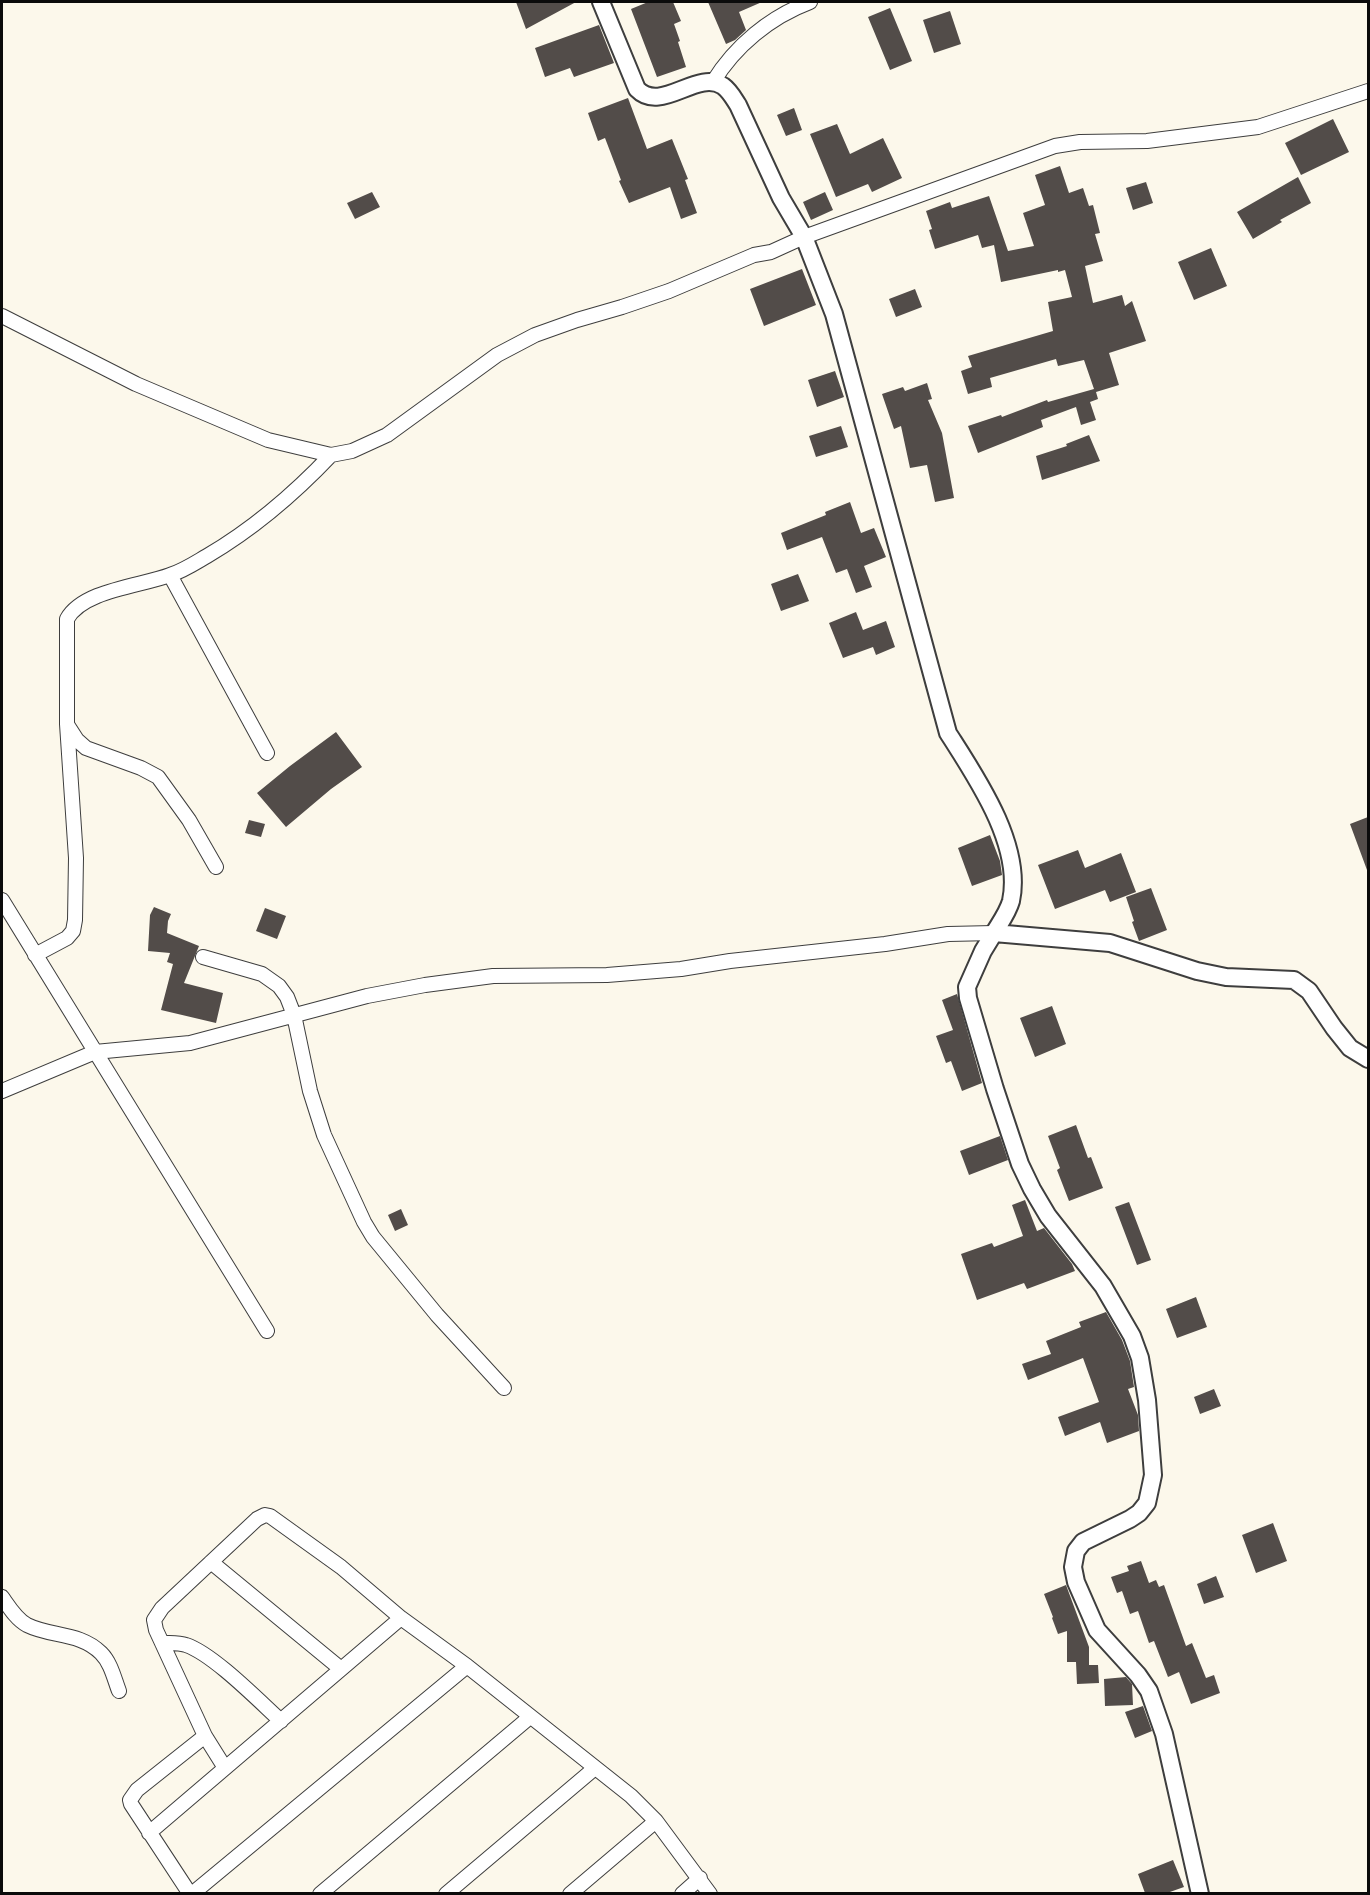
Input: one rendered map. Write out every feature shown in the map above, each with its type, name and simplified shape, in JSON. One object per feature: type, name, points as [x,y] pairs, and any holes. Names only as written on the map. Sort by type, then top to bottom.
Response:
[{"type":"street","points":[[601,2],[637,89],[642,94],[651,97],[659,96],[713,82],[722,85],[730,92],[781,198],[804,237],[834,314],[948,733],[990,802],[1007,850],[1013,881],[1011,902],[971,975],[968,998],[1020,1164],[1048,1216],[1103,1286],[1132,1336],[1140,1358],[1147,1400],[1153,1475],[1147,1503],[1130,1519],[1083,1542],[1076,1551],[1072,1567],[1076,1582],[1097,1630],[1138,1675],[1149,1691],[1164,1734],[1200,1893]]},
{"type":"street","points":[[713,82],[734,52],[772,21],[793,8],[810,2]]},
{"type":"street","points":[[2,316],[136,384],[268,440],[331,455],[352,451],[387,435],[497,355],[535,336],[669,291],[754,255],[771,252],[804,237],[1055,146],[1080,142],[1147,141],[1258,127],[1368,91]]},
{"type":"street","points":[[34,955],[67,938],[73,931],[75,920],[76,858],[67,724],[67,619],[70,613],[83,603],[96,598],[170,575],[243,533],[307,480],[331,455]]},
{"type":"street","points":[[170,575],[267,753]]},
{"type":"street","points":[[67,724],[77,740],[86,748],[141,768],[158,777],[189,820],[216,867]]},
{"type":"street","points":[[2,900],[267,1331]]},
{"type":"street","points":[[2,1091],[95,1052],[190,1043],[366,996],[425,985],[494,976],[607,975],[681,969],[948,934],[994,933],[1110,943],[1197,971],[1226,977],[1294,980],[1309,992],[1350,1048],[1368,1059]]},
{"type":"street","points":[[203,957],[262,974],[283,991],[294,1015],[310,1091],[324,1135],[364,1222],[436,1315],[504,1388]]},
{"type":"street","points":[[225,1768],[205,1736],[162,1643],[155,1625],[156,1616],[257,1519],[265,1515],[270,1516],[341,1567],[401,1618],[468,1666],[631,1796],[656,1821],[710,1893]]},
{"type":"street","points":[[211,1562],[341,1670]]},
{"type":"street","points":[[2,1598],[28,1626],[73,1636],[100,1652],[108,1662],[120,1690]]},
{"type":"street","points":[[149,1833],[401,1618]]},
{"type":"street","points":[[162,1643],[186,1645],[197,1651],[281,1721]]},
{"type":"street","points":[[205,1736],[133,1795],[131,1803],[191,1893],[468,1666]]},
{"type":"street","points":[[320,1893],[530,1717]]},
{"type":"street","points":[[446,1893],[595,1768]]},
{"type":"street","points":[[570,1893],[656,1821]]},
{"type":"street","points":[[682,1893],[700,1878]]},
{"type":"building","points":[[516,2],[576,2],[526,29]]},
{"type":"building","points":[[648,2],[673,2],[681,21],[674,24],[686,67],[657,77],[631,9]]},
{"type":"building","points":[[708,2],[762,2],[739,12],[746,30],[735,40],[726,44]]},
{"type":"building","points":[[890,8],[912,61],[890,70],[868,17]]},
{"type":"building","points":[[950,11],[961,44],[934,53],[923,20]]},
{"type":"building","points":[[599,25],[614,63],[574,77],[570,68],[545,77],[535,48]]},
{"type":"building","points":[[628,98],[647,149],[672,139],[688,179],[685,180],[697,213],[681,219],[670,187],[629,203],[605,138],[598,141],[588,113]]},
{"type":"building","points":[[794,108],[802,130],[786,136],[777,115]]},
{"type":"building","points":[[1333,119],[1349,152],[1301,175],[1285,143]]},
{"type":"building","points":[[837,124],[850,154],[883,138],[902,178],[872,192],[868,184],[836,197],[810,134]]},
{"type":"building","points":[[1060,166],[1069,193],[1083,188],[1089,206],[1093,205],[1100,233],[1095,234],[1103,261],[1085,266],[1093,303],[1122,295],[1125,306],[1132,301],[1146,341],[1109,353],[1119,385],[1096,392],[1098,399],[1090,402],[1096,420],[1081,425],[1076,407],[1041,420],[1043,427],[978,453],[968,426],[1001,415],[1002,417],[1047,400],[1048,402],[1094,389],[1084,360],[1058,366],[1056,359],[990,378],[992,387],[968,394],[961,371],[972,367],[968,356],[1053,331],[1048,302],[1072,297],[1065,270],[1001,282],[994,245],[982,248],[978,235],[935,249],[926,211],[950,202],[952,208],[989,196],[1008,251],[1034,246],[1023,213],[1045,205],[1035,175]]},
{"type":"building","points":[[1298,177],[1311,203],[1280,220],[1282,222],[1253,239],[1237,212]]},
{"type":"building","points":[[1146,182],[1153,203],[1133,210],[1126,188]]},
{"type":"building","points":[[372,192],[380,207],[355,219],[347,203]]},
{"type":"building","points":[[825,192],[833,210],[811,220],[803,202]]},
{"type":"building","points":[[1211,248],[1227,286],[1194,300],[1178,262]]},
{"type":"building","points":[[802,269],[816,305],[764,326],[750,289]]},
{"type":"building","points":[[915,289],[922,307],[896,317],[889,299]]},
{"type":"building","points":[[835,371],[844,397],[817,407],[808,380]]},
{"type":"building","points":[[927,383],[932,399],[928,400],[942,433],[954,498],[935,502],[927,465],[910,468],[901,426],[894,429],[882,394],[903,387],[905,391]]},
{"type":"building","points":[[841,426],[848,447],[816,457],[809,436]]},
{"type":"building","points":[[1089,435],[1100,461],[1042,480],[1036,456],[1067,446],[1066,444]]},
{"type":"building","points":[[850,502],[861,533],[874,528],[886,557],[864,566],[872,587],[856,593],[847,569],[836,573],[822,537],[787,550],[781,533],[826,515],[825,512]]},
{"type":"building","points":[[798,574],[809,601],[781,611],[771,584]]},
{"type":"building","points":[[856,612],[863,630],[886,621],[895,647],[876,655],[873,647],[843,658],[829,623]]},
{"type":"building","points":[[336,732],[362,767],[331,789],[286,827],[257,793]]},
{"type":"building","points":[[1368,817],[1368,870],[1367,870],[1350,824]]},
{"type":"building","points":[[249,820],[265,824],[261,837],[245,833]]},
{"type":"building","points":[[990,835],[1000,861],[1002,875],[972,886],[958,848]]},
{"type":"building","points":[[1078,850],[1085,868],[1121,853],[1136,892],[1110,902],[1105,890],[1055,909],[1038,865]]},
{"type":"building","points":[[1151,888],[1167,930],[1139,941],[1126,897]]},
{"type":"building","points":[[154,907],[171,914],[167,933],[199,946],[184,983],[223,993],[216,1023],[161,1010],[173,964],[167,962],[170,953],[148,951],[150,915]]},
{"type":"building","points":[[265,908],[286,916],[277,939],[256,931]]},
{"type":"building","points":[[957,994],[982,1083],[962,1091],[951,1061],[946,1063],[936,1036],[953,1030],[942,1000]]},
{"type":"building","points":[[1052,1006],[1066,1044],[1035,1057],[1020,1018]]},
{"type":"building","points":[[1076,1125],[1088,1158],[1091,1157],[1103,1188],[1069,1201],[1057,1170],[1060,1168],[1048,1136]]},
{"type":"building","points":[[1000,1136],[1008,1160],[969,1175],[960,1151]]},
{"type":"building","points":[[1025,1200],[1037,1231],[1044,1228],[1075,1271],[1027,1289],[1024,1283],[977,1300],[961,1254],[992,1243],[994,1247],[1023,1236],[1012,1205]]},
{"type":"building","points":[[1129,1202],[1151,1260],[1137,1265],[1115,1207]]},
{"type":"building","points":[[401,1209],[408,1225],[395,1231],[388,1215]]},
{"type":"building","points":[[1196,1297],[1207,1327],[1177,1338],[1166,1309]]},
{"type":"building","points":[[1106,1312],[1122,1340],[1130,1361],[1134,1387],[1128,1389],[1138,1415],[1139,1431],[1107,1443],[1100,1422],[1065,1436],[1058,1417],[1099,1402],[1083,1358],[1028,1380],[1022,1364],[1051,1354],[1046,1341],[1081,1327],[1079,1322]]},
{"type":"building","points":[[1214,1389],[1221,1406],[1200,1414],[1194,1397]]},
{"type":"building","points":[[1273,1523],[1287,1561],[1256,1573],[1242,1535]]},
{"type":"building","points":[[1141,1561],[1149,1583],[1156,1580],[1159,1587],[1164,1585],[1186,1646],[1192,1643],[1206,1678],[1214,1675],[1220,1693],[1191,1704],[1179,1672],[1168,1677],[1154,1641],[1149,1643],[1138,1611],[1130,1614],[1122,1591],[1117,1593],[1111,1577],[1129,1571],[1127,1566]]},
{"type":"building","points":[[1216,1576],[1224,1597],[1204,1604],[1197,1584]]},
{"type":"building","points":[[1066,1585],[1089,1647],[1089,1665],[1098,1665],[1099,1683],[1077,1684],[1076,1662],[1067,1662],[1067,1631],[1058,1634],[1052,1618],[1044,1594]]},
{"type":"building","points":[[1126,1677],[1132,1684],[1133,1705],[1105,1706],[1104,1679]]},
{"type":"building","points":[[1143,1706],[1152,1731],[1135,1738],[1125,1712]]},
{"type":"building","points":[[1173,1860],[1184,1887],[1167,1893],[1145,1893],[1138,1874]]}]
